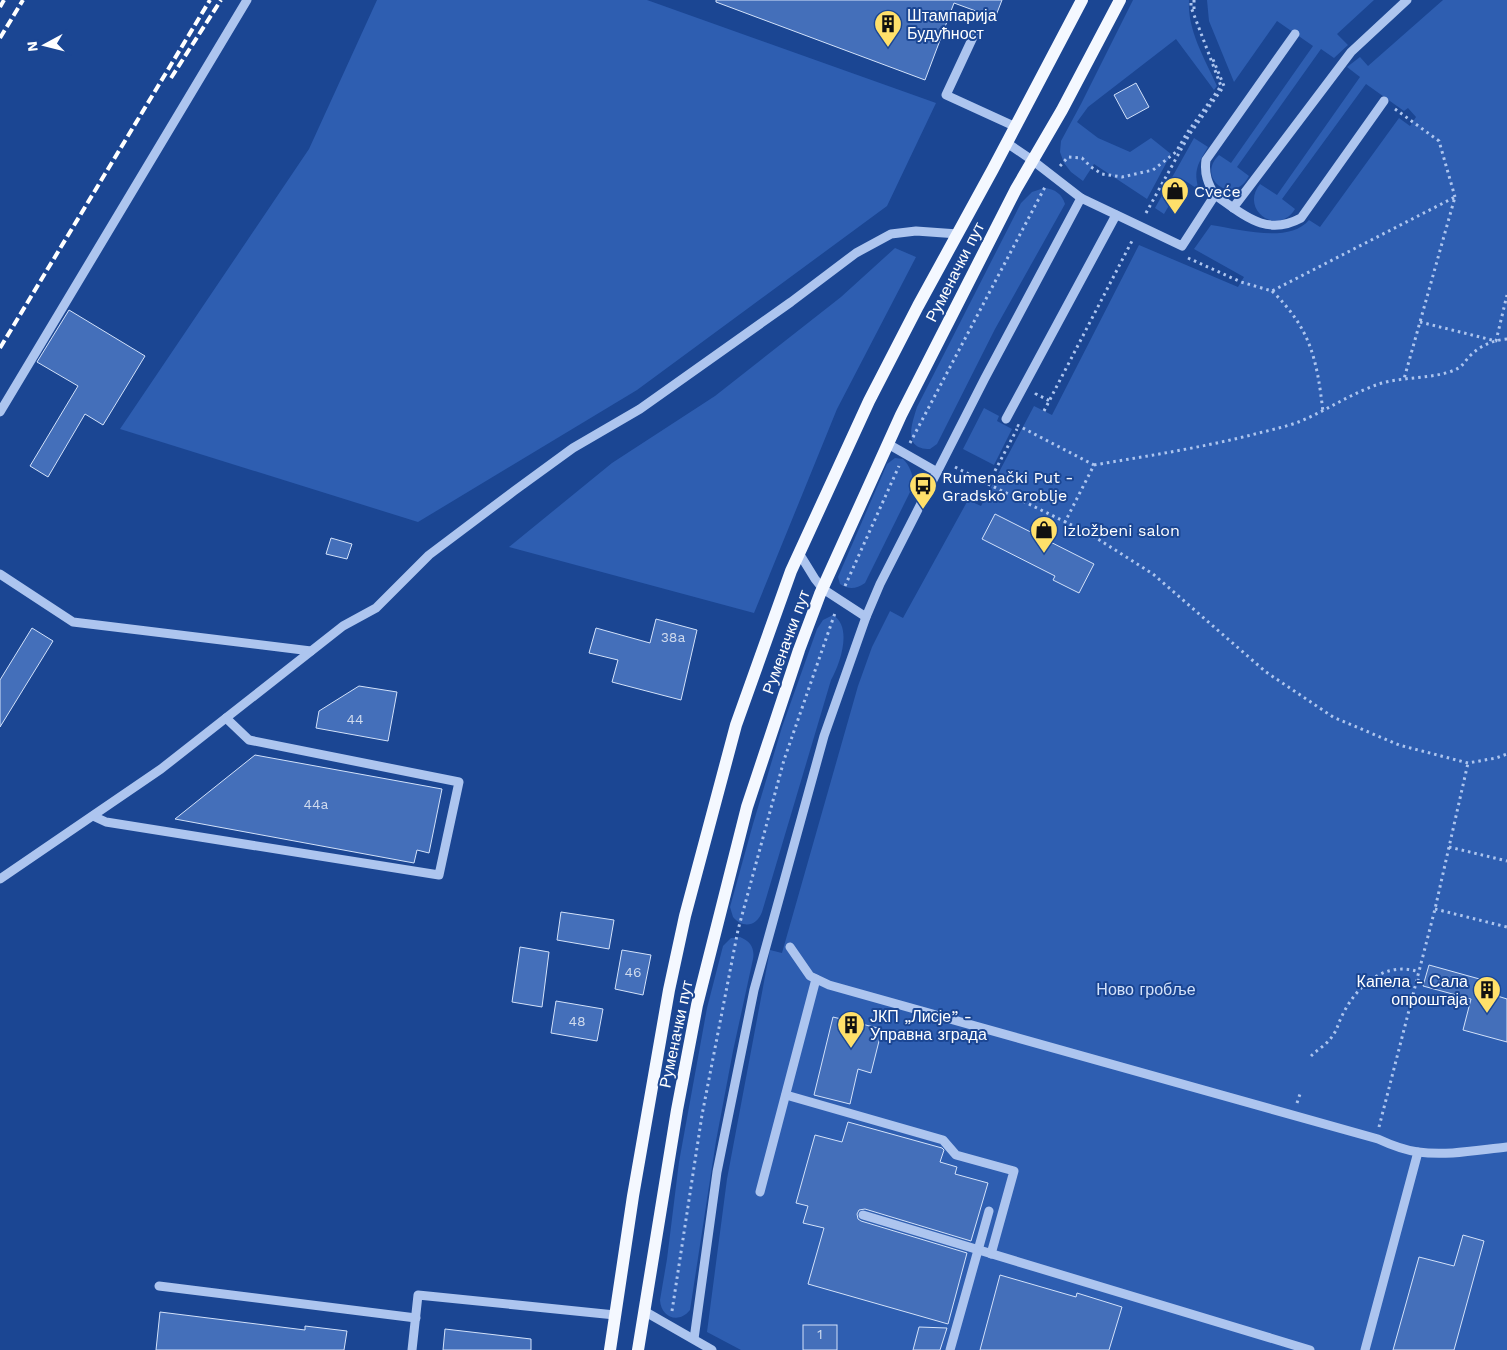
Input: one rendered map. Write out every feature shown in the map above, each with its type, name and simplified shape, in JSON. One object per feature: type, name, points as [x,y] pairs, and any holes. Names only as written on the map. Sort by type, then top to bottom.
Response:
[{"type":"main road","name":"Руменачки пут","points":[[610,1350],[669,990],[685,916],[736,725],[788,579],[869,401],[1082,0]]},
{"type":"main road","name":"Руменачки пут","points":[[638,1350],[677,1110],[697,1005],[747,807],[796,659],[823,589],[901,415],[984,250],[1032,160],[1062,110],[1120,0]]},
{"type":"street","points":[[0,412],[247,0]]},
{"type":"street","points":[[1233,208],[1351,52],[1407,0]]},
{"type":"street","points":[[1295,34],[1206,160],[1205,168],[1208,182],[1215,195],[1250,219],[1265,225],[1280,226],[1301,218],[1384,101]]},
{"type":"street","points":[[974,35],[946,95],[1016,127]]},
{"type":"street","points":[[1007,143],[1081,198],[1182,246],[1215,195]]},
{"type":"street","points":[[694,1339],[717,1172],[754,990],[824,736],[866,617],[880,584],[1081,198]]},
{"type":"street","points":[[1006,419],[1116,215]]},
{"type":"street","points":[[0,879],[161,769],[344,626],[376,608],[429,555],[521,486],[574,448],[640,409],[791,302],[856,252],[891,234],[916,231],[958,234]]},
{"type":"street","points":[[888,444],[937,472]]},
{"type":"street","points":[[799,553],[815,580],[823,589],[866,617]]},
{"type":"street","points":[[0,574],[73,622],[311,651]]},
{"type":"street","points":[[93,816],[106,822],[439,875],[458,782],[249,740],[226,718]]},
{"type":"street","points":[[790,947],[810,976],[839,988],[1376,1139],[1398,1148],[1418,1152],[1440,1153],[1507,1147]]},
{"type":"street","points":[[760,1192],[816,979]]},
{"type":"street","points":[[786,1095],[943,1140],[956,1155],[1014,1171],[991,1254]]},
{"type":"street","points":[[1365,1350],[1418,1152]]},
{"type":"street","points":[[950,1350],[988,1211]]},
{"type":"street","points":[[863,1215],[1310,1350]]},
{"type":"street","points":[[159,1286],[416,1318]]},
{"type":"street","points":[[412,1350],[418,1295],[615,1315]]},
{"type":"street","points":[[644,1311],[712,1350]]},
{"type":"path","points":[[670,1325],[702,1115],[738,930],[784,760],[839,600],[905,453],[1052,175],[1068,157],[1082,158],[1092,168],[1102,174],[1122,177],[1153,170],[1176,152],[1187,133],[1221,86],[1191,7],[1193,0]]},
{"type":"path","points":[[1044,412],[1139,226],[1189,135],[1224,86],[1200,30],[1193,0]]},
{"type":"path","points":[[1384,101],[1439,141],[1455,197],[1404,378]]},
{"type":"path","points":[[1272,291],[1455,197]]},
{"type":"path","points":[[1180,254],[1241,282],[1272,291],[1288,306],[1306,333],[1319,374],[1323,412]]},
{"type":"path","points":[[1496,341],[1507,295]]},
{"type":"path","points":[[1420,322],[1496,341],[1507,340]]},
{"type":"path","points":[[1019,426],[1094,465],[1210,445],[1294,423],[1323,412],[1371,386],[1404,378],[1436,375],[1464,366],[1470,356],[1479,349],[1496,341]]},
{"type":"path","points":[[1032,402],[1036,394],[1050,401]]},
{"type":"path","points":[[988,484],[1024,418]]},
{"type":"path","points":[[1065,522],[1094,465]]},
{"type":"path","points":[[954,467],[1090,534],[1153,574],[1266,672],[1333,717],[1399,745],[1468,763],[1507,754]]},
{"type":"path","points":[[1376,1139],[1435,909],[1468,763]]},
{"type":"path","points":[[1449,847],[1507,861]]},
{"type":"path","points":[[1435,909],[1507,927]]},
{"type":"path","points":[[1311,1056],[1321,1046],[1327,1044],[1333,1036],[1351,1000],[1379,974],[1399,968],[1419,972]]},
{"type":"path","points":[[1417,980],[1424,982]]},
{"type":"green space","points":[[377,0],[647,0],[936,103],[887,206],[637,390],[418,522],[120,429],[309,149]]},
{"type":"green space","points":[[1133,0],[1189,0],[1189,11],[1194,33],[1217,86],[1214,90],[1176,39],[1088,107],[1077,122],[1098,138],[1130,152],[1151,138],[1171,154],[1147,199],[1094,164],[1083,181],[1071,172],[1064,163],[1060,152],[1061,141]]},
{"type":"green space","points":[[1207,0],[1374,0],[1337,34],[1348,45],[1334,58],[1321,49],[1237,167],[1249,176],[1242,185],[1234,189],[1226,189],[1219,186],[1211,172],[1213,164],[1219,155],[1231,163],[1313,46],[1277,21],[1234,82],[1209,21]]},
{"type":"green space","name":"Ново гробље","points":[[1443,0],[1507,0],[1507,1350],[741,1350],[707,1332],[727,1179],[770,950],[782,953],[858,686],[872,647],[890,611],[903,618],[968,500],[981,506],[1034,406],[1052,415],[1139,245],[1238,287],[1244,277],[1194,249],[1211,225],[1263,233],[1289,231],[1300,227],[1309,220],[1320,227],[1399,118],[1410,126],[1416,117],[1408,108],[1404,111],[1366,84],[1282,199],[1295,209],[1288,217],[1279,221],[1271,220],[1263,217],[1257,211],[1254,203],[1255,194],[1260,184],[1277,195],[1360,77],[1347,67],[1360,57],[1368,66]]},
{"type":"green space","points":[[1194,138],[1208,147],[1197,167],[1196,177],[1199,190],[1184,180],[1164,214],[1155,208]]},
{"type":"green space","points":[[1044,188],[1058,193],[1065,204],[995,329],[937,444],[930,449],[921,448],[915,445],[911,434],[917,407],[1021,203],[1032,192]]},
{"type":"green space","points":[[895,248],[916,257],[837,409],[754,613],[509,547],[612,463],[715,396],[841,297]]},
{"type":"green space","points":[[984,408],[999,416],[997,421],[1012,429],[994,465],[963,449]]},
{"type":"green space","points":[[895,458],[903,459],[908,465],[912,476],[912,488],[865,583],[856,588],[846,587],[840,584],[838,577],[887,464]]},
{"type":"green space","points":[[833,615],[839,621],[844,637],[841,656],[831,680],[762,912],[760,917],[753,923],[741,923],[733,917],[730,907],[753,824],[782,727],[817,629],[823,620]]},
{"type":"green space","points":[[740,937],[751,945],[753,959],[716,1141],[690,1310],[681,1317],[676,1318],[667,1315],[661,1306],[660,1300],[679,1162],[707,1008],[723,946],[731,938]]},
{"type":"building","name":"Штампарија Будућност","points":[[716,0],[1002,0],[995,18],[954,3],[925,80],[716,2]]},
{"type":"building","points":[[1136,83],[1149,107],[1127,119],[1114,95]]},
{"type":"building","points":[[69,310],[145,356],[103,425],[85,414],[48,477],[30,466],[78,386],[37,362]]},
{"type":"building","points":[[995,514],[1094,564],[1079,593],[1053,580],[1055,576],[982,539]]},
{"type":"building","points":[[331,538],[352,544],[347,559],[326,554]]},
{"type":"building","points":[[656,619],[697,630],[681,700],[612,682],[618,660],[589,653],[596,628],[650,643]]},
{"type":"building","points":[[32,628],[53,641],[0,727],[0,680]]},
{"type":"building","points":[[359,686],[397,692],[388,741],[316,728],[319,711]]},
{"type":"building","points":[[255,755],[442,789],[429,853],[417,850],[414,863],[175,819]]},
{"type":"building","points":[[561,912],[614,920],[609,949],[557,940]]},
{"type":"building","points":[[520,947],[549,952],[542,1007],[512,1002]]},
{"type":"building","points":[[622,950],[651,955],[643,995],[615,989]]},
{"type":"building","name":"Капела - Сала опроштаја","points":[[1429,965],[1494,983],[1491,994],[1507,999],[1507,1042],[1463,1030],[1471,999],[1423,986]]},
{"type":"building","points":[[556,1001],[603,1009],[597,1041],[551,1033]]},
{"type":"building","name":"ЈКП „Лисје” - Управна зграда","points":[[833,1017],[882,1029],[871,1073],[858,1069],[850,1104],[814,1095]]},
{"type":"building","points":[[848,1122],[942,1148],[944,1150],[940,1162],[957,1167],[955,1174],[988,1183],[971,1241],[865,1209],[859,1210],[857,1214],[858,1219],[861,1221],[967,1253],[948,1324],[808,1284],[824,1228],[803,1223],[808,1206],[796,1203],[815,1135],[842,1142]]},
{"type":"building","points":[[1463,1235],[1484,1241],[1454,1350],[1393,1350],[1419,1257],[1454,1266]]},
{"type":"building","points":[[1000,1275],[1076,1297],[1077,1293],[1122,1307],[1109,1350],[980,1350]]},
{"type":"building","points":[[160,1312],[305,1330],[305,1326],[347,1331],[344,1350],[156,1350]]},
{"type":"building","points":[[803,1325],[837,1325],[837,1350],[803,1350]]},
{"type":"building","points":[[919,1327],[947,1328],[940,1350],[913,1350]]},
{"type":"building","points":[[445,1329],[531,1339],[531,1350],[443,1350]]},
{"type":"railway","points":[[0,7],[4,0]]},
{"type":"railway","points":[[0,38],[23,0]]},
{"type":"railway","points":[[0,348],[210,0]]},
{"type":"railway","points":[[171,78],[221,0]]},
{"type":"place","name":"Штампарија Будућност","points":[[888,48]]},
{"type":"place","name":"Cveće","points":[[1175,215]]},
{"type":"place","name":"Rumenački Put - Gradsko Groblje","points":[[923,510]]},
{"type":"place","name":"Izložbeni salon","points":[[1044,554]]},
{"type":"place","name":"Капела - Сала опроштаја","points":[[1487,1014]]},
{"type":"place","name":"ЈКП „Лисје” - Управна зграда","points":[[851,1049]]}]
